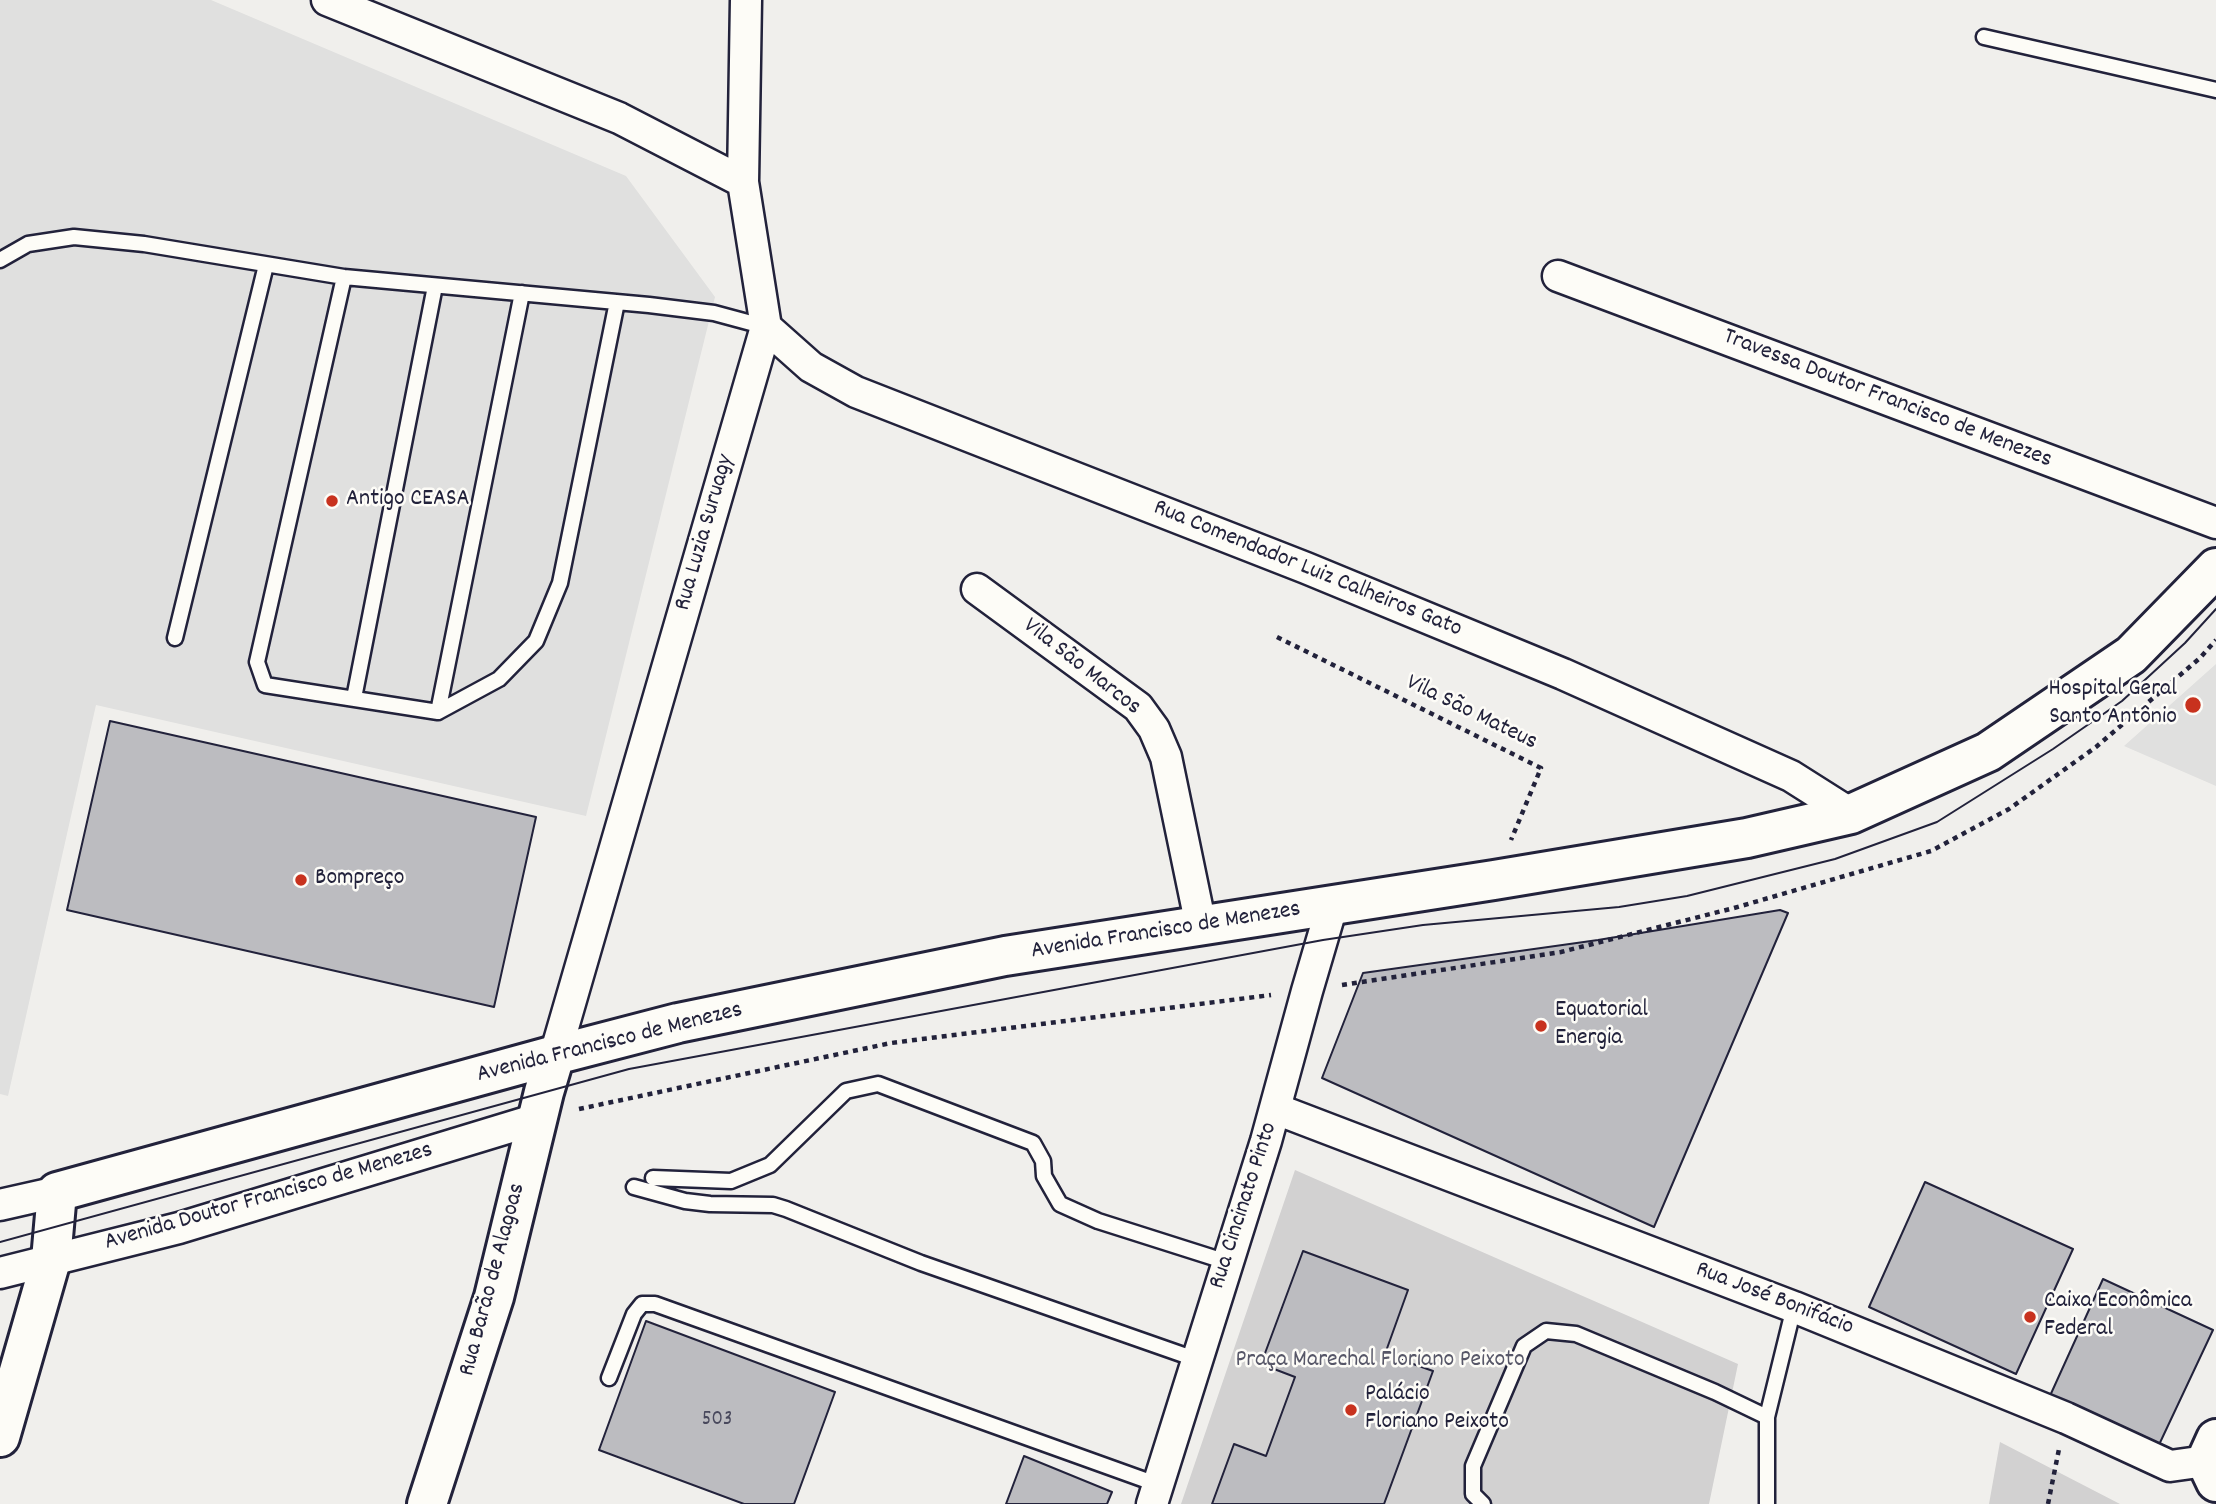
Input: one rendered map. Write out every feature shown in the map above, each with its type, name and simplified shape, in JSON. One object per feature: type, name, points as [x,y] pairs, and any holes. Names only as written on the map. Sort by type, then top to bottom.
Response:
[{"type":"street","points":[[327,0],[619,118],[743,182]]},
{"type":"street","name":"Rua Luzia Suruagy","points":[[555,1055],[766,327],[743,182],[746,0]]},
{"type":"street","name":"Travessa Doutor Francisco de Menezes","points":[[1558,276],[2216,523]]},
{"type":"street","name":"Rua Comendador Luiz Calheiros Gato","points":[[766,327],[811,367],[856,392],[1306,568],[1563,674],[1791,776],[1851,814]]},
{"type":"street","name":"Avenida Francisco de Menezes","points":[[57,1192],[678,1023],[1005,956],[1747,838],[1851,814],[1988,752],[2131,655],[2216,568]]},
{"type":"street","name":"Vila São Marcos","points":[[977,589],[1138,707],[1154,729],[1166,757],[1201,926]]},
{"type":"street","name":"Rua Cincinato Pinto","points":[[1155,1494],[1276,1109],[1332,906]]},
{"type":"street","name":"Rua Barão de Alagoas","points":[[427,1504],[494,1297],[555,1055]]},
{"type":"street","name":"Rua José Bonifácio","points":[[1276,1109],[1794,1307],[2066,1418],[2170,1466],[2213,1461]]},
{"type":"street","name":"Avenida Doutor Francisco de Menezes","points":[[0,1273],[178,1228],[537,1119]]},
{"type":"street","points":[[1266,1141],[1317,1124]]},
{"type":"street","points":[[0,1205],[57,1192],[51,1259],[0,1437]]},
{"type":"lane","points":[[1984,37],[2216,90]]},
{"type":"lane","points":[[0,260],[28,244],[74,237],[144,244],[344,277],[714,313],[766,327]]},
{"type":"lane","points":[[175,638],[266,265]]},
{"type":"lane","points":[[344,277],[257,663],[265,685],[438,712],[499,679],[536,641],[560,583],[617,302]]},
{"type":"lane","points":[[354,698],[435,286]]},
{"type":"lane","points":[[438,712],[522,293]]},
{"type":"lane","points":[[653,1178],[731,1181],[770,1165],[846,1091],[878,1084],[1033,1143],[1043,1161],[1044,1176],[1059,1204],[1098,1221],[1227,1262]]},
{"type":"lane","points":[[634,1187],[685,1201],[773,1205],[921,1264],[1198,1360]]},
{"type":"lane","points":[[609,1378],[634,1314],[642,1304],[655,1304],[1155,1494]]},
{"type":"lane","points":[[1767,1504],[1767,1417],[1794,1307]]},
{"type":"lane","points":[[1483,1504],[1473,1493],[1473,1466],[1524,1346],[1546,1331],[1576,1334],[1715,1392],[1767,1417]]},
{"type":"path","name":"Vila São Mateus","points":[[1277,637],[1541,768],[1494,880]]},
{"type":"path","points":[[537,1119],[891,1043],[1307,991]]},
{"type":"path","points":[[2048,1504],[2066,1418]]},
{"type":"shaded area","name":"Antigo CEASA","points":[[0,0],[211,0],[626,176],[715,297],[586,816],[96,705],[8,1096],[0,1094]]},
{"type":"shaded area","name":"Hospital Geral Santo Antônio","points":[[2216,664],[2216,786],[2124,746]]},
{"type":"green space","name":"Praça Marechal Floriano Peixoto","points":[[1295,1170],[1738,1364],[1709,1504],[1181,1504]]},
{"type":"green space","points":[[2000,1442],[2120,1504],[1989,1504]]},
{"type":"building","points":[[110,721],[536,817],[494,1007],[67,910]]},
{"type":"building","name":"Equatorial Energia","points":[[1780,910],[1788,913],[1654,1227],[1322,1078],[1363,973],[1598,940]]},
{"type":"building","points":[[1925,1182],[2073,1249],[2016,1374],[1869,1307]]},
{"type":"building","name":"Palácio Floriano Peixoto","points":[[1303,1251],[1408,1290],[1385,1354],[1433,1371],[1384,1504],[1212,1504],[1234,1444],[1266,1456],[1295,1377],[1261,1364]]},
{"type":"building","points":[[2103,1279],[2213,1330],[2157,1449],[2049,1398]]},
{"type":"building","points":[[646,1321],[835,1392],[794,1504],[744,1504],[599,1450]]},
{"type":"building","points":[[1024,1456],[1112,1492],[1107,1504],[1006,1504]]},
{"type":"tram line","points":[[0,1242],[629,1069],[1323,940],[1423,925],[1619,907],[1687,896],[1835,859],[1937,822],[2053,749],[2122,701],[2185,643],[2216,609]]},
{"type":"place","name":"Antigo CEASA","points":[[332,501]]},
{"type":"place","name":"Hospital Geral Santo Antônio","points":[[2193,705]]},
{"type":"place","name":"Bompreço","points":[[301,880]]},
{"type":"place","name":"Equatorial Energia","points":[[1541,1026]]},
{"type":"place","name":"Caixa Econômica Federal","points":[[2030,1317]]},
{"type":"place","name":"Palácio Floriano Peixoto","points":[[1351,1410]]}]
